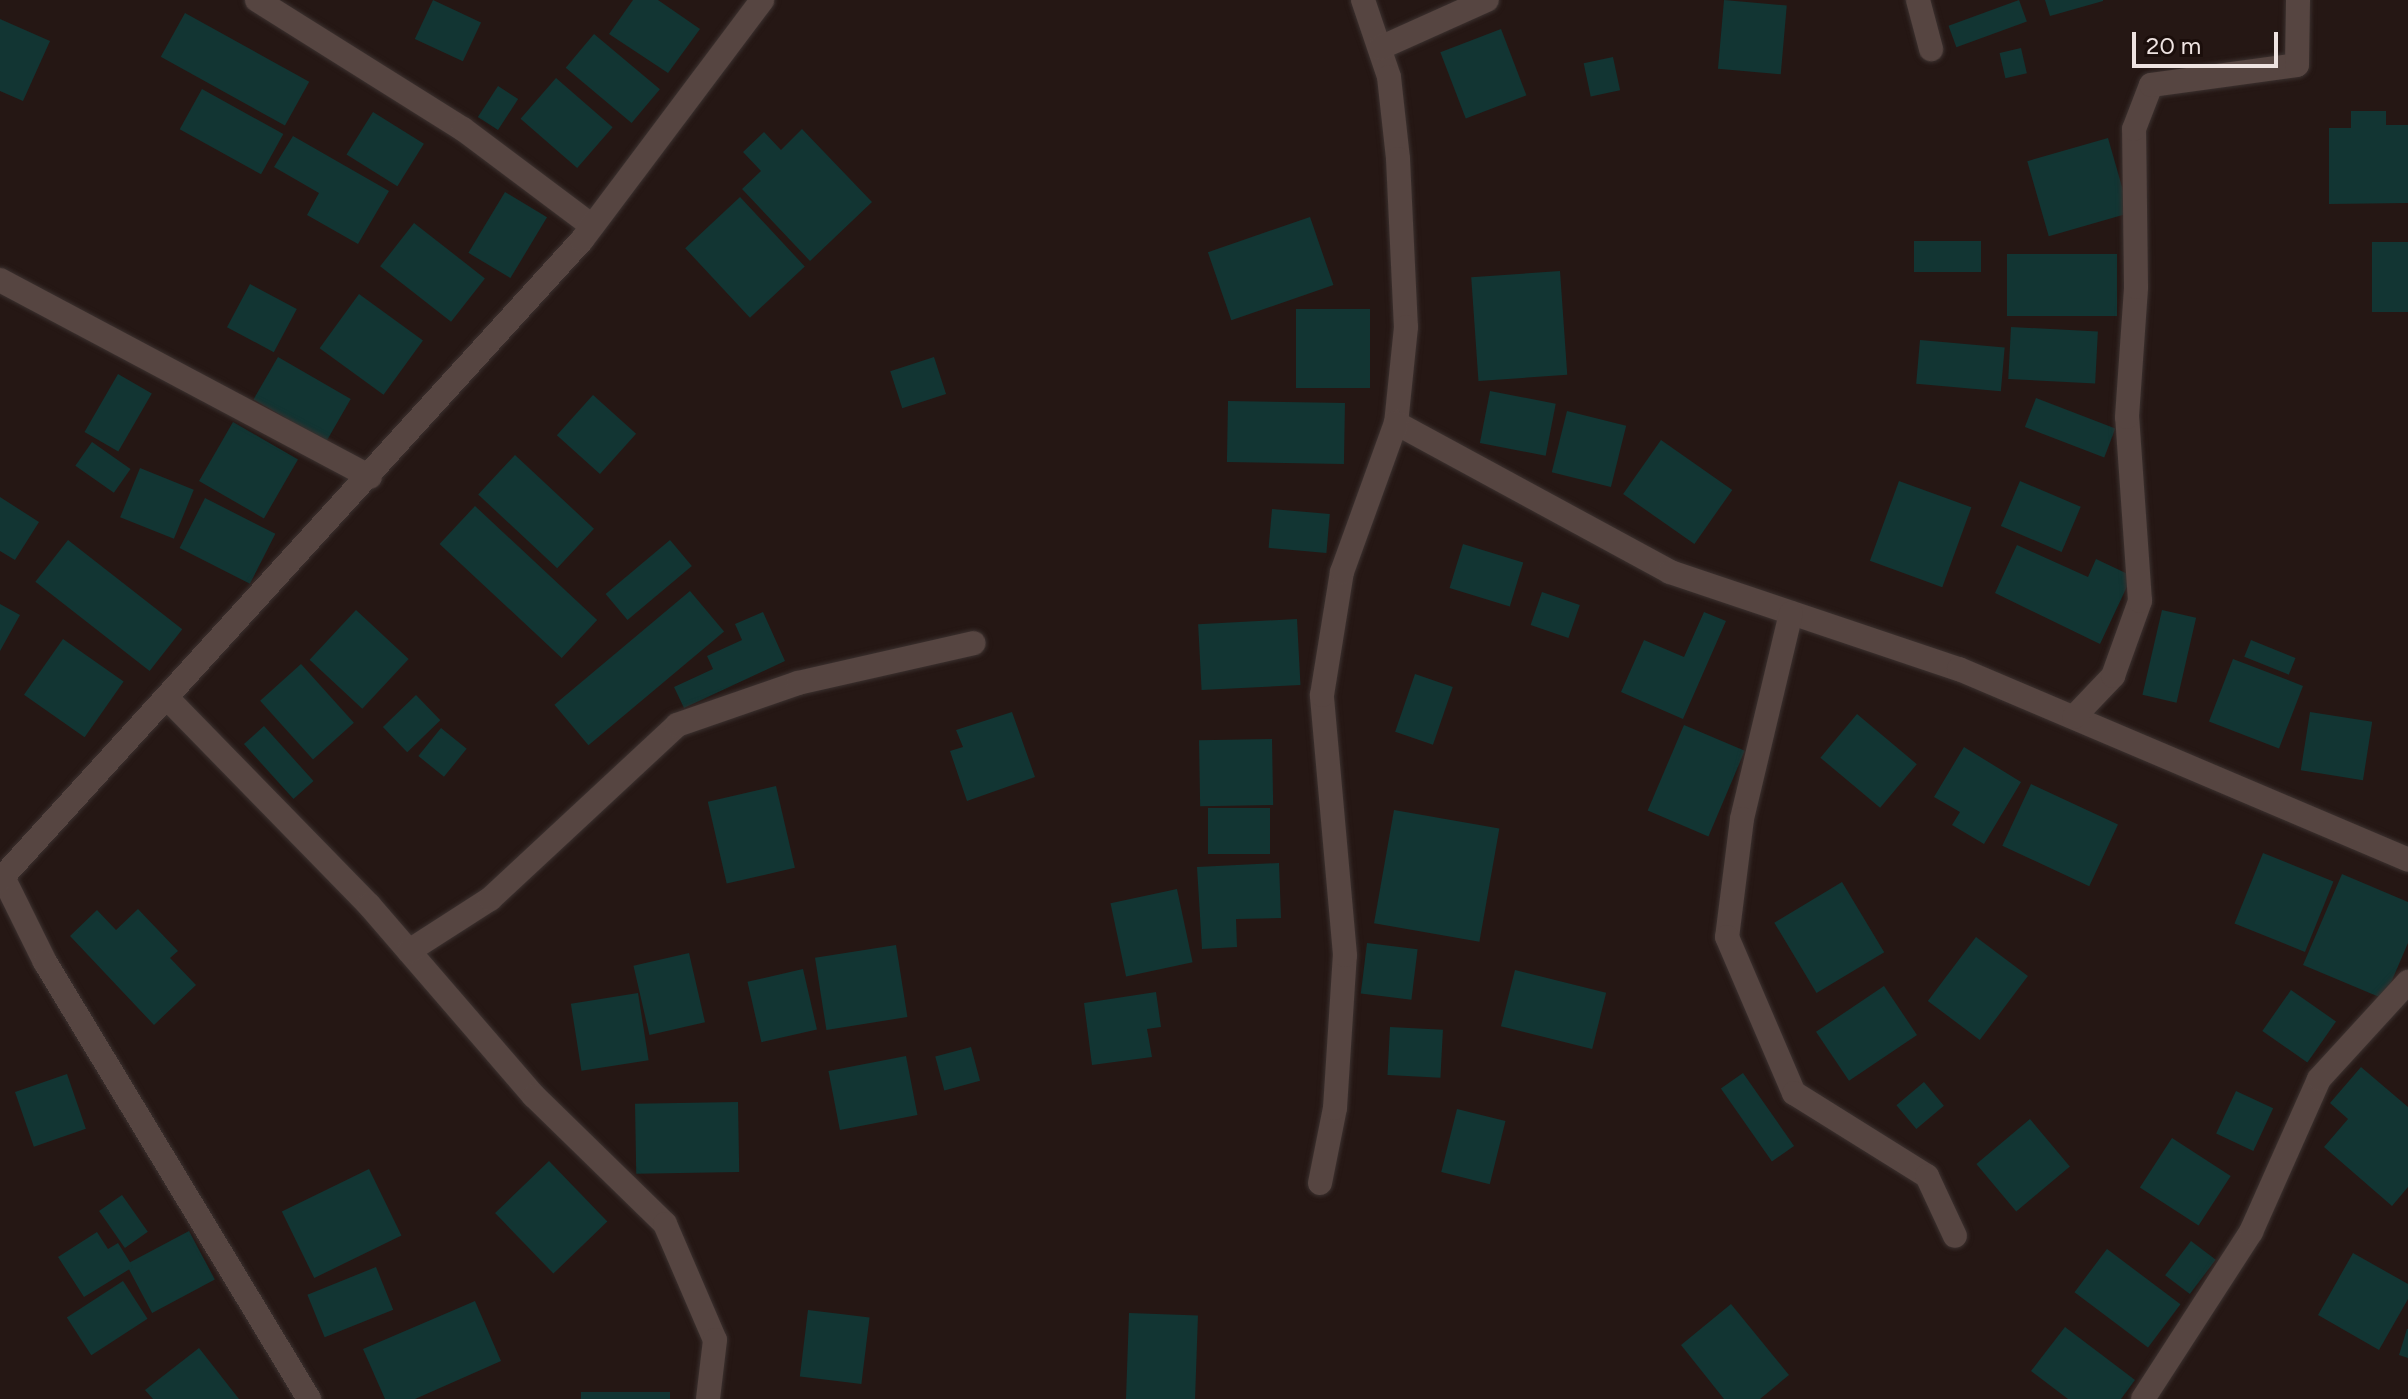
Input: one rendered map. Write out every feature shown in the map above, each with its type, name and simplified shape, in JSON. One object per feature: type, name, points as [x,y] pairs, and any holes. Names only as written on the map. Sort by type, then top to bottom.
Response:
[{"type":"street","points":[[257,0],[463,129],[592,226]]},
{"type":"street","points":[[309,1399],[45,962],[2,879],[170,701],[592,226],[762,0]]},
{"type":"street","points":[[1320,1183],[1335,1108],[1345,955],[1322,695],[1342,572],[1396,423],[1406,327],[1398,159],[1380,48],[1363,0]]},
{"type":"street","points":[[1380,48],[1487,0]]},
{"type":"street","points":[[1918,0],[1931,49]]},
{"type":"street","points":[[2074,717],[2113,676],[2140,601],[2127,417],[2136,287],[2134,129],[2151,85],[2297,65],[2298,0]]},
{"type":"street","points":[[0,280],[370,477]]},
{"type":"street","points":[[1396,423],[1670,572],[1959,669],[2408,860]]},
{"type":"street","points":[[1791,613],[1742,819],[1727,937],[1794,1093],[1927,1176],[1955,1236]]},
{"type":"street","points":[[409,951],[490,899],[677,725],[798,683],[974,643]]},
{"type":"street","points":[[170,701],[409,951],[534,1096],[665,1224],[715,1340],[708,1399]]},
{"type":"street","points":[[2143,1399],[2251,1232],[2319,1079],[2408,982]]},
{"type":"building","points":[[433,0],[481,22],[463,61],[415,39]]},
{"type":"building","points":[[633,0],[658,0],[700,29],[668,73],[609,34]]},
{"type":"building","points":[[1724,0],[1787,5],[1781,74],[1718,69]]},
{"type":"building","points":[[2019,0],[2027,22],[1956,47],[1949,26]]},
{"type":"building","points":[[2045,0],[2103,0],[2103,1],[2050,16]]},
{"type":"building","points":[[185,13],[309,82],[285,126],[161,57]]},
{"type":"building","points":[[0,19],[50,41],[23,101],[0,91]]},
{"type":"building","points":[[1501,29],[1526,95],[1466,119],[1440,52]]},
{"type":"building","points":[[594,34],[660,89],[632,123],[566,68]]},
{"type":"building","points":[[2021,48],[2027,73],[2005,78],[2000,53]]},
{"type":"building","points":[[1613,57],[1620,90],[1591,96],[1584,63]]},
{"type":"building","points":[[556,78],[613,127],[577,168],[521,119]]},
{"type":"building","points":[[498,86],[518,99],[498,130],[478,117]]},
{"type":"building","points":[[202,89],[283,134],[261,174],[180,129]]},
{"type":"building","points":[[2351,111],[2386,111],[2386,125],[2408,125],[2408,203],[2329,204],[2329,128],[2351,128]]},
{"type":"building","points":[[373,112],[424,144],[397,186],[347,154]]},
{"type":"building","points":[[802,129],[872,202],[810,261],[742,189],[761,171],[743,152],[764,132],[781,150]]},
{"type":"building","points":[[293,136],[389,191],[358,244],[307,215],[319,193],[274,167]]},
{"type":"building","points":[[2108,138],[2129,213],[2049,236],[2027,161]]},
{"type":"building","points":[[505,192],[547,217],[510,278],[468,253]]},
{"type":"building","points":[[740,197],[805,266],[750,318],[685,248]]},
{"type":"building","points":[[1310,217],[1333,285],[1231,320],[1208,252]]},
{"type":"building","points":[[414,223],[485,278],[451,322],[380,266]]},
{"type":"building","points":[[1914,241],[1981,241],[1981,272],[1914,272]]},
{"type":"building","points":[[2372,242],[2408,242],[2408,312],[2372,312]]},
{"type":"building","points":[[2007,254],[2117,254],[2117,316],[2007,316]]},
{"type":"building","points":[[1560,271],[1567,375],[1478,381],[1471,277]]},
{"type":"building","points":[[250,284],[297,309],[274,352],[227,327]]},
{"type":"building","points":[[359,294],[423,340],[384,395],[320,348]]},
{"type":"building","points":[[1296,309],[1370,309],[1370,388],[1296,388]]},
{"type":"building","points":[[2011,327],[2098,332],[2095,383],[2008,379]]},
{"type":"building","points":[[1920,340],[2005,347],[2001,391],[1916,384]]},
{"type":"building","points":[[278,357],[351,399],[326,441],[254,399]]},
{"type":"building","points":[[934,357],[946,394],[902,408],[890,371]]},
{"type":"building","points":[[118,374],[152,394],[118,452],[84,432]]},
{"type":"building","points":[[1490,391],[1556,404],[1546,456],[1480,443]]},
{"type":"building","points":[[593,395],[636,434],[600,474],[557,435]]},
{"type":"building","points":[[2036,398],[2115,428],[2104,457],[2025,427]]},
{"type":"building","points":[[1228,401],[1345,403],[1344,464],[1227,462]]},
{"type":"building","points":[[1567,411],[1626,426],[1611,487],[1552,472]]},
{"type":"building","points":[[233,422],[298,459],[264,518],[199,481]]},
{"type":"building","points":[[1661,440],[1732,490],[1694,544],[1623,494]]},
{"type":"building","points":[[92,442],[131,469],[114,493],[75,466]]},
{"type":"building","points":[[515,455],[594,529],[557,568],[478,494]]},
{"type":"building","points":[[140,468],[194,490],[174,539],[120,517]]},
{"type":"building","points":[[1899,481],[1971,507],[1942,587],[1870,561]]},
{"type":"building","points":[[2020,481],[2081,507],[2062,552],[2001,526]]},
{"type":"building","points":[[0,497],[39,522],[15,560],[0,551]]},
{"type":"building","points":[[205,498],[275,534],[250,584],[180,548]]},
{"type":"building","points":[[475,506],[597,620],[562,658],[440,544]]},
{"type":"building","points":[[1272,509],[1330,514],[1326,553],[1269,548]]},
{"type":"building","points":[[68,540],[182,629],[150,671],[35,582]]},
{"type":"building","points":[[670,540],[692,566],[628,620],[606,594]]},
{"type":"building","points":[[1463,544],[1523,562],[1510,606],[1450,588]]},
{"type":"building","points":[[2017,545],[2088,577],[2096,559],[2132,576],[2100,644],[1995,593]]},
{"type":"building","points":[[690,591],[724,632],[588,745],[554,705]]},
{"type":"building","points":[[1542,592],[1580,605],[1568,638],[1531,625]]},
{"type":"building","points":[[0,604],[20,615],[0,651]]},
{"type":"building","points":[[356,610],[409,659],[362,709],[310,660]]},
{"type":"building","points":[[2162,610],[2196,618],[2177,703],[2142,695]]},
{"type":"building","points":[[763,612],[785,661],[684,708],[674,687],[713,669],[707,656],[742,640],[735,624]]},
{"type":"building","points":[[1704,612],[1726,621],[1683,719],[1621,692],[1644,640],[1684,657]]},
{"type":"building","points":[[1297,619],[1300,685],[1202,690],[1198,624]]},
{"type":"building","points":[[63,639],[124,681],[85,737],[24,695]]},
{"type":"building","points":[[2251,640],[2296,658],[2289,675],[2244,657]]},
{"type":"building","points":[[2233,659],[2303,686],[2279,748],[2209,722]]},
{"type":"building","points":[[301,664],[354,723],[313,760],[260,701]]},
{"type":"building","points":[[1415,674],[1453,687],[1433,745],[1395,732]]},
{"type":"building","points":[[416,695],[440,720],[407,752],[383,727]]},
{"type":"building","points":[[1012,712],[1035,777],[967,801],[950,751],[963,747],[956,730]]},
{"type":"building","points":[[2310,712],[2372,722],[2363,780],[2301,770]]},
{"type":"building","points":[[1857,714],[1917,764],[1880,808],[1820,758]]},
{"type":"building","points":[[1684,725],[1745,751],[1708,836],[1648,811]]},
{"type":"building","points":[[264,726],[314,781],[293,799],[244,744]]},
{"type":"building","points":[[441,728],[467,749],[444,777],[418,756]]},
{"type":"building","points":[[1272,739],[1273,805],[1200,806],[1199,740]]},
{"type":"building","points":[[1964,747],[2021,782],[1984,844],[1952,825],[1960,812],[1934,797]]},
{"type":"building","points":[[2031,784],[2118,825],[2089,886],[2002,846]]},
{"type":"building","points":[[776,786],[795,868],[727,884],[708,802]]},
{"type":"building","points":[[1208,808],[1270,808],[1270,854],[1208,854]]},
{"type":"building","points":[[1394,810],[1499,829],[1479,942],[1374,923]]},
{"type":"building","points":[[2263,853],[2333,881],[2305,952],[2235,923]]},
{"type":"building","points":[[1279,863],[1281,918],[1236,919],[1237,947],[1202,949],[1197,867]]},
{"type":"building","points":[[2342,874],[2408,902],[2408,943],[2384,999],[2303,965]]},
{"type":"building","points":[[1842,882],[1884,952],[1817,993],[1774,923]]},
{"type":"building","points":[[1177,889],[1193,962],[1126,976],[1110,903]]},
{"type":"building","points":[[138,909],[178,951],[170,958],[196,985],[154,1025],[70,936],[97,910],[116,930]]},
{"type":"building","points":[[1976,937],[2028,976],[1980,1040],[1928,1001]]},
{"type":"building","points":[[1367,943],[1418,949],[1411,1000],[1361,994]]},
{"type":"building","points":[[896,945],[907,1017],[826,1030],[815,958]]},
{"type":"building","points":[[689,953],[705,1022],[649,1035],[633,966]]},
{"type":"building","points":[[803,969],[817,1029],[761,1042],[747,982]]},
{"type":"building","points":[[1515,970],[1606,993],[1592,1049],[1501,1026]]},
{"type":"building","points":[[1884,986],[1917,1035],[1849,1081],[1816,1032]]},
{"type":"building","points":[[2291,990],[2336,1022],[2307,1063],[2262,1031]]},
{"type":"building","points":[[1156,992],[1161,1027],[1147,1029],[1152,1057],[1092,1065],[1084,1003]]},
{"type":"building","points":[[638,993],[649,1060],[581,1071],[571,1004]]},
{"type":"building","points":[[1390,1027],[1443,1030],[1440,1078],[1387,1075]]},
{"type":"building","points":[[971,1047],[980,1081],[944,1090],[935,1057]]},
{"type":"building","points":[[906,1056],[917,1115],[840,1130],[828,1071]]},
{"type":"building","points":[[2361,1067],[2408,1107],[2408,1187],[2392,1206],[2324,1147],[2348,1119],[2330,1103]]},
{"type":"building","points":[[1743,1073],[1794,1146],[1772,1161],[1721,1088]]},
{"type":"building","points":[[67,1074],[86,1129],[34,1147],[15,1092]]},
{"type":"building","points":[[1924,1082],[1944,1106],[1916,1129],[1896,1105]]},
{"type":"building","points":[[2236,1091],[2273,1108],[2253,1151],[2216,1134]]},
{"type":"building","points":[[738,1102],[739,1172],[636,1174],[635,1104]]},
{"type":"building","points":[[1457,1109],[1506,1121],[1490,1184],[1441,1172]]},
{"type":"building","points":[[2030,1119],[2070,1166],[2016,1211],[1976,1164]]},
{"type":"building","points":[[2172,1138],[2231,1176],[2199,1226],[2140,1187]]},
{"type":"building","points":[[549,1161],[607,1221],[553,1274],[495,1213]]},
{"type":"building","points":[[369,1169],[401,1236],[314,1278],[282,1212]]},
{"type":"building","points":[[122,1195],[148,1232],[125,1248],[99,1211]]},
{"type":"building","points":[[189,1231],[215,1280],[152,1313],[126,1264]]},
{"type":"building","points":[[97,1232],[108,1249],[118,1243],[133,1267],[84,1297],[58,1257]]},
{"type":"building","points":[[2191,1241],[2216,1260],[2190,1294],[2165,1275]]},
{"type":"building","points":[[2107,1249],[2180,1304],[2148,1347],[2075,1292]]},
{"type":"building","points":[[2353,1253],[2408,1284],[2408,1299],[2379,1350],[2318,1315]]},
{"type":"building","points":[[376,1267],[393,1310],[325,1337],[307,1295]]},
{"type":"building","points":[[123,1281],[148,1319],[91,1355],[67,1317]]},
{"type":"building","points":[[475,1301],[501,1361],[415,1399],[385,1399],[363,1349]]},
{"type":"building","points":[[1731,1304],[1789,1375],[1760,1399],[1724,1399],[1681,1345]]},
{"type":"building","points":[[808,1310],[870,1318],[861,1384],[800,1377]]},
{"type":"building","points":[[1129,1313],[1198,1315],[1195,1399],[1126,1399]]},
{"type":"building","points":[[2065,1327],[2135,1380],[2121,1399],[2068,1399],[2031,1371]]},
{"type":"building","points":[[2408,1329],[2408,1358],[2399,1355]]},
{"type":"building","points":[[199,1348],[239,1399],[153,1399],[145,1390]]},
{"type":"building","points":[[581,1392],[670,1392],[670,1399],[581,1399]]}]
